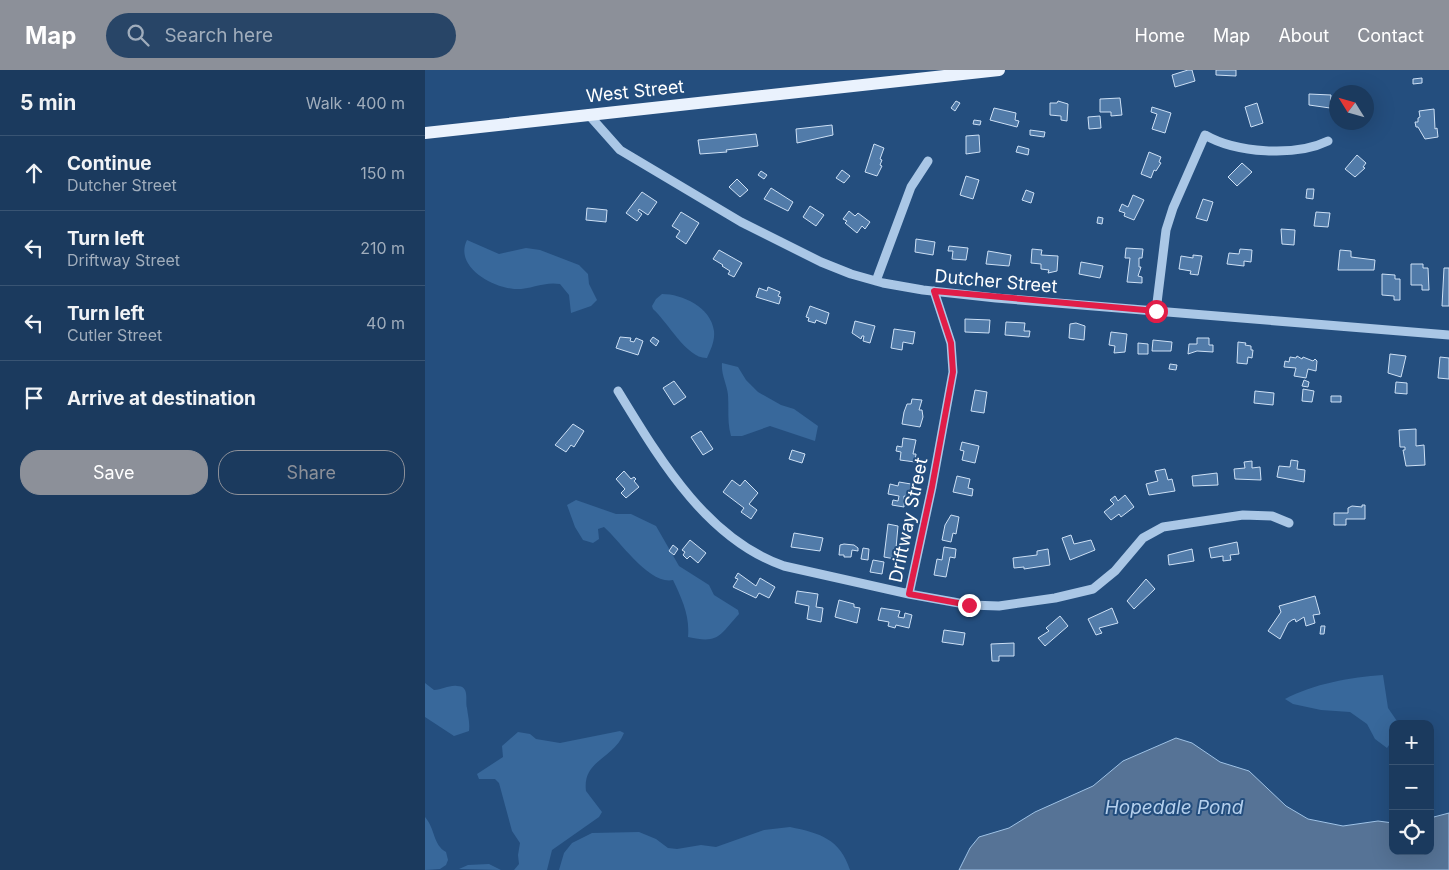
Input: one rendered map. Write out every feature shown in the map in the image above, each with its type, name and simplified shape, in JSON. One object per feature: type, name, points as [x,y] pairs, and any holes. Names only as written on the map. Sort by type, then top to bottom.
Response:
[{"type":"main road","name":"West Street","points":[[425,133],[999,70]]},
{"type":"street","name":"Dutcher Street","points":[[588,114],[620,150],[741,222],[821,262],[876,281],[934,291],[1449,336]]},
{"type":"street","points":[[1156,311],[1166,230],[1173,208],[1205,135],[1226,145],[1292,151],[1308,149],[1327,140]]},
{"type":"street","points":[[876,281],[911,187],[928,161]]},
{"type":"street","name":"Driftway Street","points":[[618,391],[639,427],[682,486],[700,507],[741,546],[767,560],[785,566],[909,594],[929,506],[953,372],[951,343],[934,291]]},
{"type":"street","points":[[909,594],[969,605],[999,606],[1055,598],[1093,588],[1115,571],[1143,538],[1163,527],[1243,515],[1273,516],[1289,524]]},
{"type":"shaded area","points":[[467,240],[499,254],[526,248],[540,250],[579,265],[588,274],[589,284],[597,300],[591,306],[571,313],[569,295],[560,284],[554,283],[514,289],[495,284],[477,274],[470,266],[464,249]]},
{"type":"shaded area","points":[[662,294],[686,299],[702,309],[707,315],[712,323],[714,335],[707,358],[700,357],[685,346],[653,309],[652,306],[656,299]]},
{"type":"shaded area","points":[[722,363],[738,367],[746,380],[758,392],[781,405],[794,409],[818,426],[815,441],[770,426],[742,436],[731,436],[728,395],[722,372]]},
{"type":"shaded area","points":[[576,500],[616,514],[631,514],[656,526],[679,566],[709,585],[714,595],[738,610],[739,614],[722,633],[712,639],[688,637],[687,615],[673,580],[664,580],[654,576],[636,561],[604,527],[598,529],[599,539],[593,543],[583,540],[575,527],[567,505]]},
{"type":"shaded area","points":[[1383,675],[1388,708],[1396,720],[1389,720],[1389,745],[1387,748],[1375,739],[1367,724],[1350,712],[1321,710],[1293,704],[1285,699],[1308,689],[1358,677]]},
{"type":"shaded area","points":[[425,683],[434,690],[454,686],[464,688],[469,731],[454,736],[425,717]]},
{"type":"shaded area","points":[[620,731],[624,733],[619,742],[594,766],[586,781],[586,791],[602,812],[599,817],[552,850],[547,870],[514,870],[519,864],[520,843],[512,831],[499,783],[495,779],[479,779],[477,774],[503,757],[502,746],[518,732],[530,734],[536,739],[560,743]]},
{"type":"shaded area","points":[[425,817],[431,826],[436,841],[446,852],[448,860],[446,865],[440,869],[425,870]]},
{"type":"shaded area","points":[[790,827],[820,835],[835,844],[846,859],[850,870],[559,870],[564,853],[572,843],[592,833],[639,832],[656,839],[668,848],[677,849],[701,845],[716,847],[764,830]]},
{"type":"shaded area","points":[[489,864],[501,870],[459,869],[468,865]]},
{"type":"water","name":"Hopedale Pond","points":[[1176,738],[1192,743],[1220,762],[1249,771],[1286,806],[1308,819],[1343,826],[1378,821],[1389,822],[1389,855],[1434,855],[1434,817],[1449,813],[1449,870],[959,870],[970,848],[979,837],[1009,828],[1035,812],[1093,786],[1123,761]]},
{"type":"building","points":[[1192,70],[1195,81],[1175,87],[1172,75]]},
{"type":"building","points":[[1216,70],[1236,70],[1236,76],[1216,75]]},
{"type":"building","points":[[1422,78],[1422,83],[1413,84],[1413,79]]},
{"type":"building","points":[[1309,94],[1329,95],[1329,108],[1309,105]]},
{"type":"building","points":[[1120,98],[1122,115],[1111,116],[1111,112],[1100,112],[1100,99]]},
{"type":"building","points":[[956,101],[960,103],[955,111],[951,108]]},
{"type":"building","points":[[1058,101],[1068,104],[1067,121],[1061,120],[1061,116],[1050,115],[1050,103],[1057,103]]},
{"type":"building","points":[[1257,103],[1263,123],[1251,127],[1245,107]]},
{"type":"building","points":[[1152,107],[1171,113],[1165,133],[1152,129],[1157,114],[1151,112]]},
{"type":"building","points":[[994,108],[1016,113],[1015,120],[1019,121],[1017,127],[990,120]]},
{"type":"building","points":[[1434,109],[1435,129],[1437,128],[1438,137],[1425,139],[1418,127],[1416,127],[1415,122],[1418,122],[1420,117],[1419,111]]},
{"type":"building","points":[[1100,116],[1101,128],[1089,129],[1088,117]]},
{"type":"building","points":[[974,120],[981,121],[980,125],[973,124]]},
{"type":"building","points":[[832,125],[833,135],[797,143],[796,129]]},
{"type":"building","points":[[1030,130],[1045,132],[1044,137],[1030,135]]},
{"type":"building","points":[[756,134],[758,146],[726,150],[727,152],[700,154],[698,140]]},
{"type":"building","points":[[979,135],[980,152],[966,154],[966,136]]},
{"type":"building","points":[[874,144],[884,148],[880,159],[882,160],[880,165],[882,166],[877,176],[865,172]]},
{"type":"building","points":[[1018,146],[1029,149],[1028,155],[1016,152]]},
{"type":"building","points":[[1149,152],[1161,157],[1159,162],[1161,163],[1156,171],[1154,170],[1151,178],[1141,174]]},
{"type":"building","points":[[1357,155],[1366,163],[1363,167],[1365,168],[1355,177],[1345,169]]},
{"type":"building","points":[[1242,163],[1252,172],[1237,186],[1228,177]]},
{"type":"building","points":[[842,170],[850,176],[844,183],[836,178]]},
{"type":"building","points":[[761,171],[767,175],[764,179],[758,175]]},
{"type":"building","points":[[966,176],[979,180],[973,199],[960,195]]},
{"type":"building","points":[[737,179],[748,190],[740,197],[729,187]]},
{"type":"building","points":[[771,188],[793,202],[788,211],[764,199]]},
{"type":"building","points":[[1307,189],[1314,189],[1313,199],[1306,198]]},
{"type":"building","points":[[1026,190],[1034,193],[1031,203],[1022,200]]},
{"type":"building","points":[[642,192],[657,202],[648,215],[639,209],[638,211],[642,214],[637,221],[626,213]]},
{"type":"building","points":[[1133,195],[1144,200],[1134,220],[1124,216],[1125,213],[1119,211],[1122,204],[1128,207]]},
{"type":"building","points":[[1203,199],[1213,202],[1207,221],[1196,218]]},
{"type":"building","points":[[810,206],[824,215],[816,226],[803,217]]},
{"type":"building","points":[[587,208],[607,210],[606,222],[586,220]]},
{"type":"building","points":[[849,211],[855,216],[858,213],[870,222],[865,229],[862,226],[857,233],[845,223],[847,221],[843,219]]},
{"type":"building","points":[[681,212],[699,223],[686,244],[676,237],[680,231],[672,226]]},
{"type":"building","points":[[1316,212],[1330,213],[1328,227],[1314,226]]},
{"type":"building","points":[[1098,217],[1103,218],[1102,224],[1097,223]]},
{"type":"building","points":[[1281,229],[1295,230],[1294,245],[1282,244]]},
{"type":"building","points":[[916,239],[935,242],[933,255],[915,252]]},
{"type":"building","points":[[949,246],[968,248],[966,260],[952,259],[953,251],[948,251]]},
{"type":"building","points":[[1126,248],[1143,249],[1142,258],[1139,258],[1139,267],[1141,267],[1138,276],[1142,277],[1142,283],[1127,282],[1130,258],[1125,258]]},
{"type":"building","points":[[1032,249],[1042,250],[1041,255],[1058,256],[1057,271],[1048,273],[1049,270],[1041,269],[1041,264],[1031,263]]},
{"type":"building","points":[[1240,249],[1252,250],[1251,262],[1244,261],[1244,266],[1227,264],[1229,253],[1239,254]]},
{"type":"building","points":[[719,250],[742,263],[734,277],[728,274],[730,271],[723,265],[713,259]]},
{"type":"building","points":[[1340,250],[1351,251],[1351,257],[1375,260],[1374,270],[1338,270]]},
{"type":"building","points":[[988,251],[1011,255],[1009,266],[986,264]]},
{"type":"building","points":[[1193,255],[1202,256],[1198,275],[1190,274],[1191,271],[1179,269],[1181,256],[1193,258]]},
{"type":"building","points":[[1081,262],[1103,266],[1100,278],[1079,274]]},
{"type":"building","points":[[1411,264],[1423,264],[1423,268],[1428,268],[1429,290],[1422,290],[1422,285],[1411,285]]},
{"type":"building","points":[[1444,268],[1449,268],[1449,306],[1442,306]]},
{"type":"building","points":[[1382,274],[1395,275],[1395,279],[1400,279],[1400,300],[1394,300],[1394,296],[1382,295]]},
{"type":"building","points":[[768,287],[780,292],[778,296],[781,297],[779,304],[756,297],[759,288],[767,291]]},
{"type":"building","points":[[810,306],[829,313],[826,324],[816,320],[815,323],[808,321],[809,318],[806,317]]},
{"type":"building","points":[[965,319],[990,320],[989,333],[965,332]]},
{"type":"building","points":[[855,321],[875,326],[870,343],[863,341],[864,336],[861,339],[852,333]]},
{"type":"building","points":[[1006,322],[1025,323],[1024,331],[1030,331],[1029,337],[1005,335]]},
{"type":"building","points":[[1076,323],[1085,326],[1084,340],[1069,338],[1070,324]]},
{"type":"building","points":[[894,329],[915,332],[913,344],[903,342],[902,350],[891,348]]},
{"type":"building","points":[[1111,332],[1127,334],[1125,352],[1114,353],[1115,346],[1109,345]]},
{"type":"building","points":[[620,337],[631,338],[630,341],[634,342],[636,338],[643,341],[638,355],[616,348]]},
{"type":"building","points":[[653,337],[659,341],[656,346],[650,341]]},
{"type":"building","points":[[1197,338],[1209,338],[1209,345],[1213,345],[1213,352],[1197,351],[1188,354],[1189,344],[1197,344]]},
{"type":"building","points":[[1153,340],[1172,342],[1171,351],[1152,351]]},
{"type":"building","points":[[1238,342],[1246,343],[1245,345],[1251,346],[1251,350],[1253,350],[1252,358],[1248,357],[1247,364],[1237,363]]},
{"type":"building","points":[[1138,343],[1148,344],[1148,354],[1138,354]]},
{"type":"building","points":[[1390,354],[1406,356],[1401,377],[1388,373]]},
{"type":"building","points":[[1297,356],[1313,361],[1315,359],[1317,361],[1316,371],[1308,369],[1306,378],[1294,376],[1296,368],[1284,367],[1285,361],[1289,362],[1290,357],[1296,358]]},
{"type":"building","points":[[1440,357],[1449,358],[1449,379],[1438,378]]},
{"type":"building","points":[[1170,364],[1177,365],[1176,370],[1169,369]]},
{"type":"building","points":[[1304,380],[1309,382],[1308,387],[1302,386]]},
{"type":"building","points":[[674,381],[686,397],[674,405],[663,388]]},
{"type":"building","points":[[1396,382],[1407,383],[1407,394],[1395,393]]},
{"type":"building","points":[[1303,389],[1314,391],[1312,402],[1302,401]]},
{"type":"building","points":[[975,390],[987,392],[984,413],[971,411]]},
{"type":"building","points":[[1255,391],[1274,393],[1273,405],[1254,403]]},
{"type":"building","points":[[1331,396],[1341,396],[1341,402],[1331,402]]},
{"type":"building","points":[[912,399],[922,400],[919,410],[922,410],[923,417],[920,427],[902,424],[907,404],[911,404]]},
{"type":"building","points":[[573,424],[584,431],[574,447],[571,445],[566,452],[555,445]]},
{"type":"building","points":[[1416,429],[1416,446],[1424,445],[1425,465],[1406,466],[1403,450],[1405,450],[1405,447],[1400,447],[1399,430]]},
{"type":"building","points":[[701,431],[713,449],[703,455],[691,437]]},
{"type":"building","points":[[903,438],[916,440],[913,454],[916,454],[915,462],[900,460],[901,452],[896,451],[897,446],[902,447]]},
{"type":"building","points":[[962,442],[979,446],[975,463],[962,460],[964,451],[960,450]]},
{"type":"building","points":[[792,450],[805,454],[802,463],[789,459]]},
{"type":"building","points":[[1291,460],[1298,461],[1297,469],[1305,470],[1304,482],[1277,477],[1279,466],[1290,467]]},
{"type":"building","points":[[1252,461],[1252,468],[1260,467],[1261,480],[1235,479],[1234,469],[1245,468],[1244,462]]},
{"type":"building","points":[[1165,469],[1168,480],[1172,479],[1175,491],[1149,495],[1146,484],[1158,481],[1155,471]]},
{"type":"building","points":[[624,471],[631,479],[634,477],[636,479],[634,481],[639,487],[626,498],[621,493],[625,489],[616,479]]},
{"type":"building","points":[[1217,473],[1218,485],[1193,486],[1192,476]]},
{"type":"building","points":[[957,476],[970,479],[968,488],[973,489],[972,496],[953,492]]},
{"type":"building","points":[[732,480],[740,486],[745,480],[758,493],[749,504],[757,510],[751,519],[741,512],[744,508],[723,492]]},
{"type":"building","points":[[899,482],[911,484],[908,497],[904,496],[904,507],[892,505],[893,500],[898,501],[899,496],[888,494],[890,484],[898,486]]},
{"type":"building","points":[[1125,495],[1134,507],[1121,517],[1119,514],[1111,520],[1104,512],[1114,504],[1110,500],[1115,496],[1118,501]]},
{"type":"building","points":[[1362,505],[1365,505],[1365,519],[1346,519],[1346,525],[1334,525],[1334,513],[1348,513],[1348,508],[1352,506],[1362,507]]},
{"type":"building","points":[[951,515],[959,517],[956,534],[953,533],[951,542],[942,540],[945,525]]},
{"type":"building","points":[[888,524],[898,526],[895,559],[884,557]]},
{"type":"building","points":[[794,533],[823,538],[820,551],[791,547]]},
{"type":"building","points":[[1071,535],[1074,544],[1091,540],[1095,550],[1070,560],[1062,538]]},
{"type":"building","points":[[690,540],[706,553],[698,563],[690,556],[687,559],[683,555],[685,552],[682,550]]},
{"type":"building","points":[[1237,542],[1239,554],[1230,555],[1231,560],[1223,561],[1223,556],[1211,558],[1209,548]]},
{"type":"building","points":[[673,545],[678,549],[674,555],[669,551]]},
{"type":"building","points":[[840,545],[854,545],[858,548],[858,551],[852,550],[851,557],[839,555]]},
{"type":"building","points":[[944,547],[956,549],[955,558],[950,557],[946,577],[934,575],[937,559],[942,560]]},
{"type":"building","points":[[863,548],[869,549],[868,560],[861,559]]},
{"type":"building","points":[[1048,549],[1050,565],[1024,569],[1024,567],[1014,568],[1013,558],[1037,555],[1037,551]]},
{"type":"building","points":[[1192,549],[1194,561],[1169,565],[1168,555]]},
{"type":"building","points":[[873,560],[884,562],[882,574],[870,572]]},
{"type":"building","points":[[738,573],[756,586],[760,578],[775,587],[769,598],[759,593],[756,598],[733,587],[738,579],[735,578]]},
{"type":"building","points":[[1146,579],[1155,589],[1134,609],[1127,601]]},
{"type":"building","points":[[797,591],[818,594],[816,607],[823,608],[821,622],[807,619],[809,606],[795,603]]},
{"type":"building","points":[[1315,596],[1320,614],[1313,615],[1315,623],[1306,626],[1304,617],[1296,622],[1295,619],[1292,620],[1288,623],[1280,639],[1268,631],[1281,612],[1279,606]]},
{"type":"building","points":[[839,600],[854,604],[854,607],[860,608],[857,623],[835,617]]},
{"type":"building","points":[[881,608],[900,611],[898,617],[904,618],[905,613],[912,615],[909,628],[896,625],[895,628],[888,626],[889,622],[878,620]]},
{"type":"building","points":[[1112,608],[1118,623],[1099,628],[1102,633],[1096,635],[1088,619]]},
{"type":"building","points":[[1060,616],[1068,626],[1045,646],[1038,638],[1049,631],[1046,628]]},
{"type":"building","points":[[1321,626],[1325,626],[1324,634],[1320,634]]},
{"type":"building","points":[[944,630],[965,633],[963,645],[942,642]]},
{"type":"building","points":[[1014,643],[1014,656],[999,656],[999,661],[992,661],[991,644]]},
{"type":"route","points":[[969,605],[909,594],[921,545],[953,372],[951,343],[934,291],[1156,311]]}]
